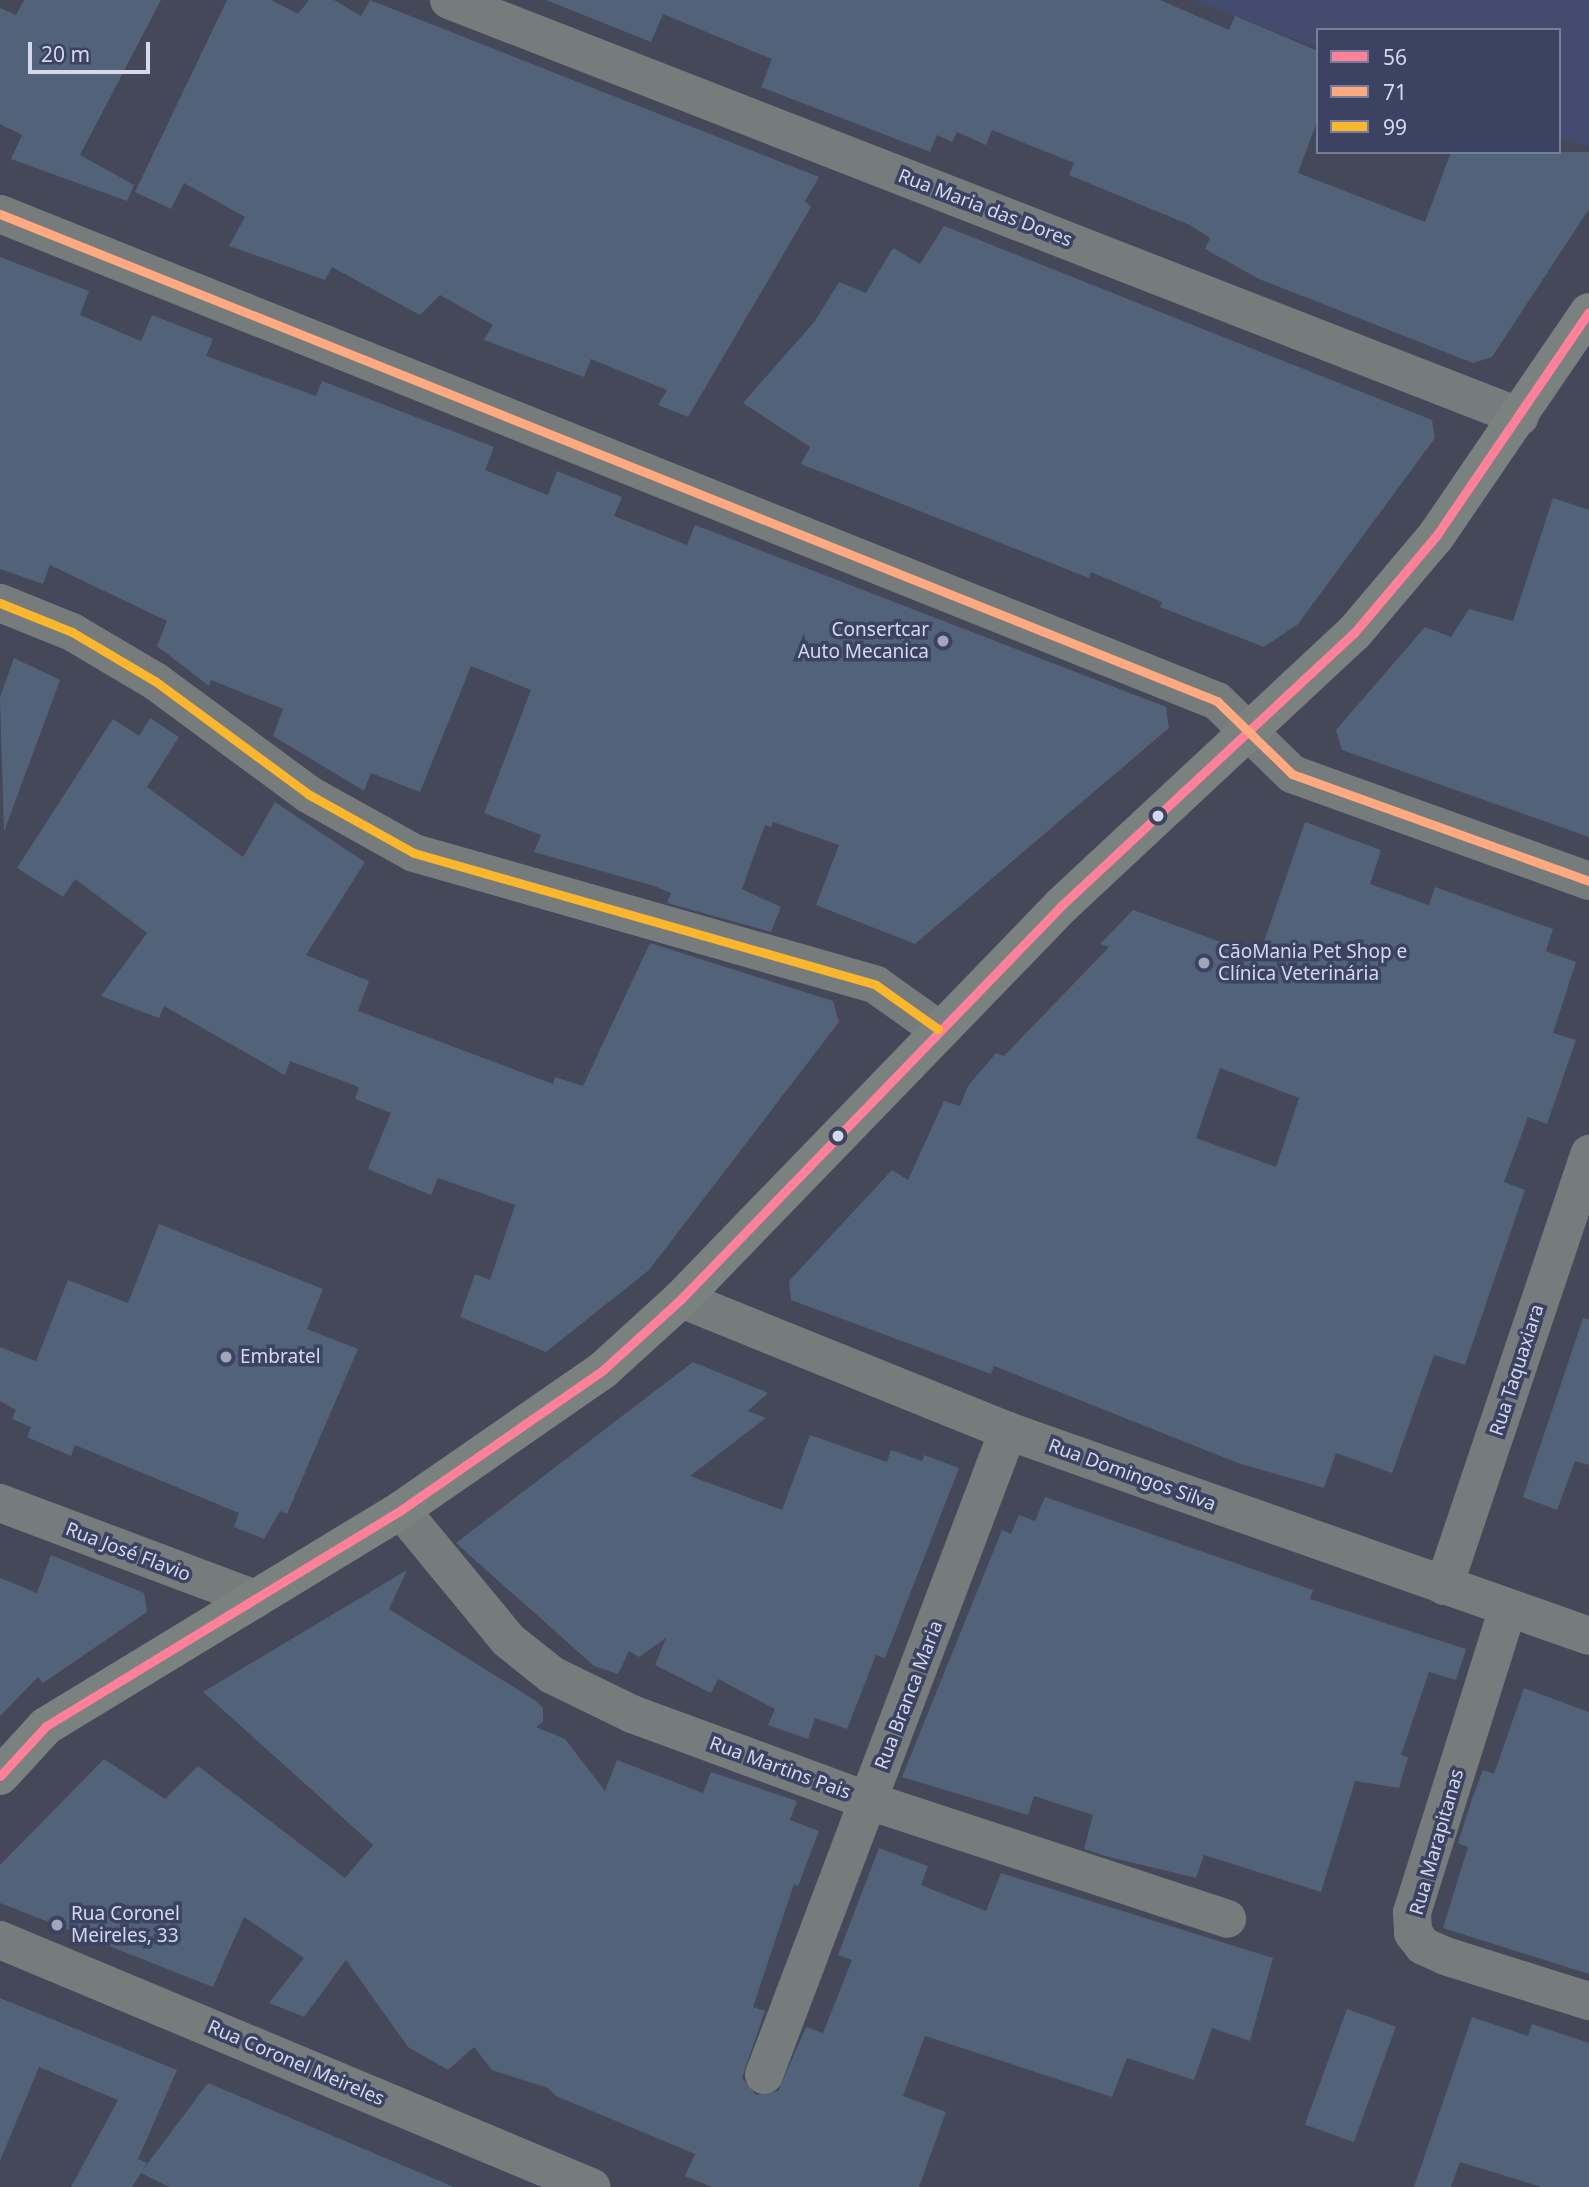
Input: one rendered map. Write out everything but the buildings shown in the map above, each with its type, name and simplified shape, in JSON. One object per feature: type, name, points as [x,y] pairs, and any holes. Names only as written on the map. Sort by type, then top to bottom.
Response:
[{"type":"main road","points":[[0,1776],[46,1726],[401,1510],[603,1370],[681,1299],[938,1029],[1248,731],[1354,633],[1436,536],[1520,417],[1589,312]]},
{"type":"street","name":"Rua Maria das Dores","points":[[449,0],[1520,417]]},
{"type":"street","points":[[0,214],[1217,701],[1292,774],[1589,881]]},
{"type":"street","points":[[0,603],[72,632],[155,681],[307,794],[414,853],[876,985],[938,1029]]},
{"type":"street","name":"Rua Taquaxiara","points":[[1444,1587],[1589,1154]]},
{"type":"street","name":"Rua Domingos Silva","points":[[681,1299],[1008,1431],[1589,1636]]},
{"type":"street","name":"Rua Branca Maria","points":[[764,2075],[1008,1431]]},
{"type":"street","name":"Rua José Flavio","points":[[0,1503],[256,1599]]},
{"type":"street","name":"Rua Martins Pais","points":[[401,1510],[508,1640],[552,1675],[632,1714],[869,1801],[1227,1919]]},
{"type":"street","name":"Rua Marapitanas","points":[[1508,1608],[1412,1912],[1413,1933],[1423,1946],[1445,1956],[1589,2001]]},
{"type":"street","name":"Rua Coronel Meireles","points":[[0,1940],[592,2187]]},
{"type":"shaded area","points":[[1194,0],[1589,0],[1589,147],[1561,138],[1561,28],[1316,28],[1316,47]]},
{"type":"transit line","name":"71","points":[[0,214],[1217,701],[1292,774],[1589,881]]},
{"type":"transit line","name":"56","points":[[0,1776],[46,1726],[401,1510],[603,1370],[681,1299],[1062,905],[1354,633],[1436,536],[1589,312]]},
{"type":"transit line","name":"99","points":[[0,603],[72,632],[155,681],[308,794],[414,853],[876,985],[938,1029]]},
{"type":"place","name":"Consertcar Auto Mecanica","points":[[943,641]]},
{"type":"place","name":"CãoMania Pet Shop e Clínica Veterinária","points":[[1204,963]]},
{"type":"place","name":"Embratel","points":[[226,1357]]},
{"type":"place","name":"Rua Coronel Meireles, 33","points":[[57,1925]]}]
